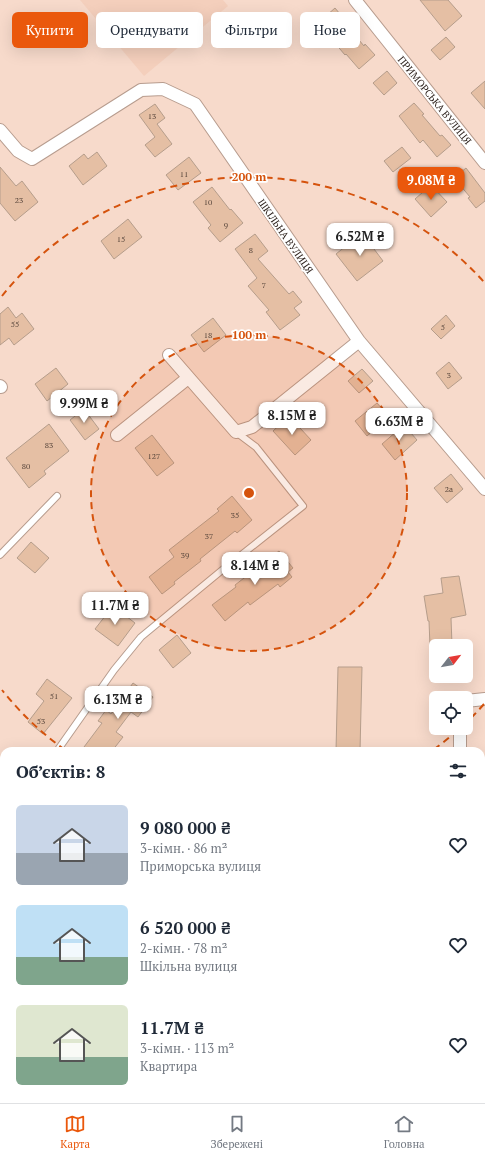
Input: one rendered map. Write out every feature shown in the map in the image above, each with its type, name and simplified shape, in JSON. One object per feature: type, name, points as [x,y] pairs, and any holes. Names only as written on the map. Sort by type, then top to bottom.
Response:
[{"type":"street","name":"ПРИМОРСЬКА ВУЛИЦЯ","points":[[355,0],[485,163]]},
{"type":"street","name":"ШКІЛЬНА ВУЛИЦЯ","points":[[0,130],[18,151],[32,159],[140,90],[163,89],[195,104],[359,341],[485,489]]},
{"type":"street","points":[[169,355],[236,432],[252,427],[359,341]]},
{"type":"street","points":[[117,435],[188,378]]},
{"type":"street","points":[[473,700],[485,699]]},
{"type":"street","points":[[460,735],[460,747]]},
{"type":"lane","points":[[60,747],[114,670],[141,637],[303,506],[256,447],[236,432]]},
{"type":"lane","points":[[0,555],[57,496]]},
{"type":"shaded area","points":[[80,0],[223,0],[228,6],[221,12],[211,12],[211,20],[203,27],[203,12],[96,12],[96,19]]},
{"type":"shaded area","points":[[120,48],[178,48],[144,76]]},
{"type":"building","points":[[420,0],[448,0],[462,16],[445,31]]},
{"type":"building","points":[[335,8],[338,12],[330,12]]},
{"type":"building","points":[[446,37],[455,47],[440,60],[431,50]]},
{"type":"building","points":[[360,41],[364,46],[365,44],[375,55],[359,69],[346,54],[345,55],[339,48],[360,48]]},
{"type":"building","points":[[387,71],[397,83],[384,95],[373,83]]},
{"type":"building","points":[[485,81],[485,109],[471,93]]},
{"type":"building","points":[[414,103],[440,136],[442,135],[451,145],[437,157],[423,140],[420,143],[399,116]]},
{"type":"building","points":[[155,104],[165,118],[157,124],[172,144],[155,157],[145,145],[155,137],[139,115]]},
{"type":"building","points":[[402,147],[411,158],[393,172],[384,161]]},
{"type":"building","points":[[97,152],[107,166],[83,185],[69,166],[84,154],[88,159]]},
{"type":"building","points":[[189,157],[201,173],[178,190],[166,175]]},
{"type":"building","points":[[0,167],[16,186],[22,181],[38,202],[15,221],[0,203]]},
{"type":"building","points":[[466,168],[485,193],[485,201],[476,208],[468,198],[470,197],[454,178]]},
{"type":"building","points":[[431,185],[447,202],[431,217],[415,199]]},
{"type":"building","points":[[212,187],[230,210],[231,209],[243,223],[220,242],[208,228],[211,225],[193,202]]},
{"type":"building","points":[[128,219],[142,237],[114,259],[101,241]]},
{"type":"building","points":[[362,233],[383,261],[357,281],[336,254]]},
{"type":"building","points":[[255,234],[268,251],[258,259],[289,294],[293,291],[302,302],[294,308],[300,315],[280,330],[266,312],[269,310],[248,286],[257,278],[235,249]]},
{"type":"building","points":[[8,307],[16,318],[22,313],[34,329],[14,345],[9,338],[0,345],[0,314]]},
{"type":"building","points":[[446,315],[455,326],[441,339],[431,329]]},
{"type":"building","points":[[213,318],[226,335],[204,352],[191,335]]},
{"type":"building","points":[[449,362],[462,378],[448,389],[436,373]]},
{"type":"building","points":[[56,368],[68,384],[47,401],[35,384]]},
{"type":"building","points":[[362,369],[373,381],[359,393],[348,381]]},
{"type":"building","points":[[377,403],[389,417],[367,436],[355,421]]},
{"type":"building","points":[[84,409],[99,429],[85,440],[70,420]]},
{"type":"building","points":[[289,416],[311,440],[295,455],[273,431]]},
{"type":"building","points":[[49,424],[69,451],[44,471],[46,474],[29,488],[6,458]]},
{"type":"building","points":[[404,425],[417,440],[395,460],[382,444]]},
{"type":"building","points":[[152,435],[174,463],[157,476],[135,448]]},
{"type":"building","points":[[451,474],[463,489],[447,503],[434,488]]},
{"type":"building","points":[[232,496],[252,520],[237,533],[235,531],[200,559],[201,561],[174,582],[175,584],[162,594],[149,577],[174,557],[169,550],[219,511],[217,509]]},
{"type":"building","points":[[31,542],[49,558],[35,573],[17,558]]},
{"type":"building","points":[[279,551],[293,568],[288,572],[292,577],[280,587],[278,584],[250,605],[248,602],[225,621],[212,605]]},
{"type":"building","points":[[459,576],[466,615],[451,618],[452,639],[430,639],[429,621],[424,596],[443,593],[441,578]]},
{"type":"building","points":[[113,606],[135,623],[118,646],[95,629]]},
{"type":"building","points":[[177,635],[191,653],[173,668],[159,650]]},
{"type":"building","points":[[338,667],[362,667],[360,747],[336,747]]},
{"type":"building","points":[[47,679],[72,698],[43,734],[28,722],[44,701],[36,694]]},
{"type":"building","points":[[133,683],[153,697],[138,717],[131,712],[116,732],[123,737],[115,747],[84,747],[102,723],[98,721],[106,710],[111,714]]}]
